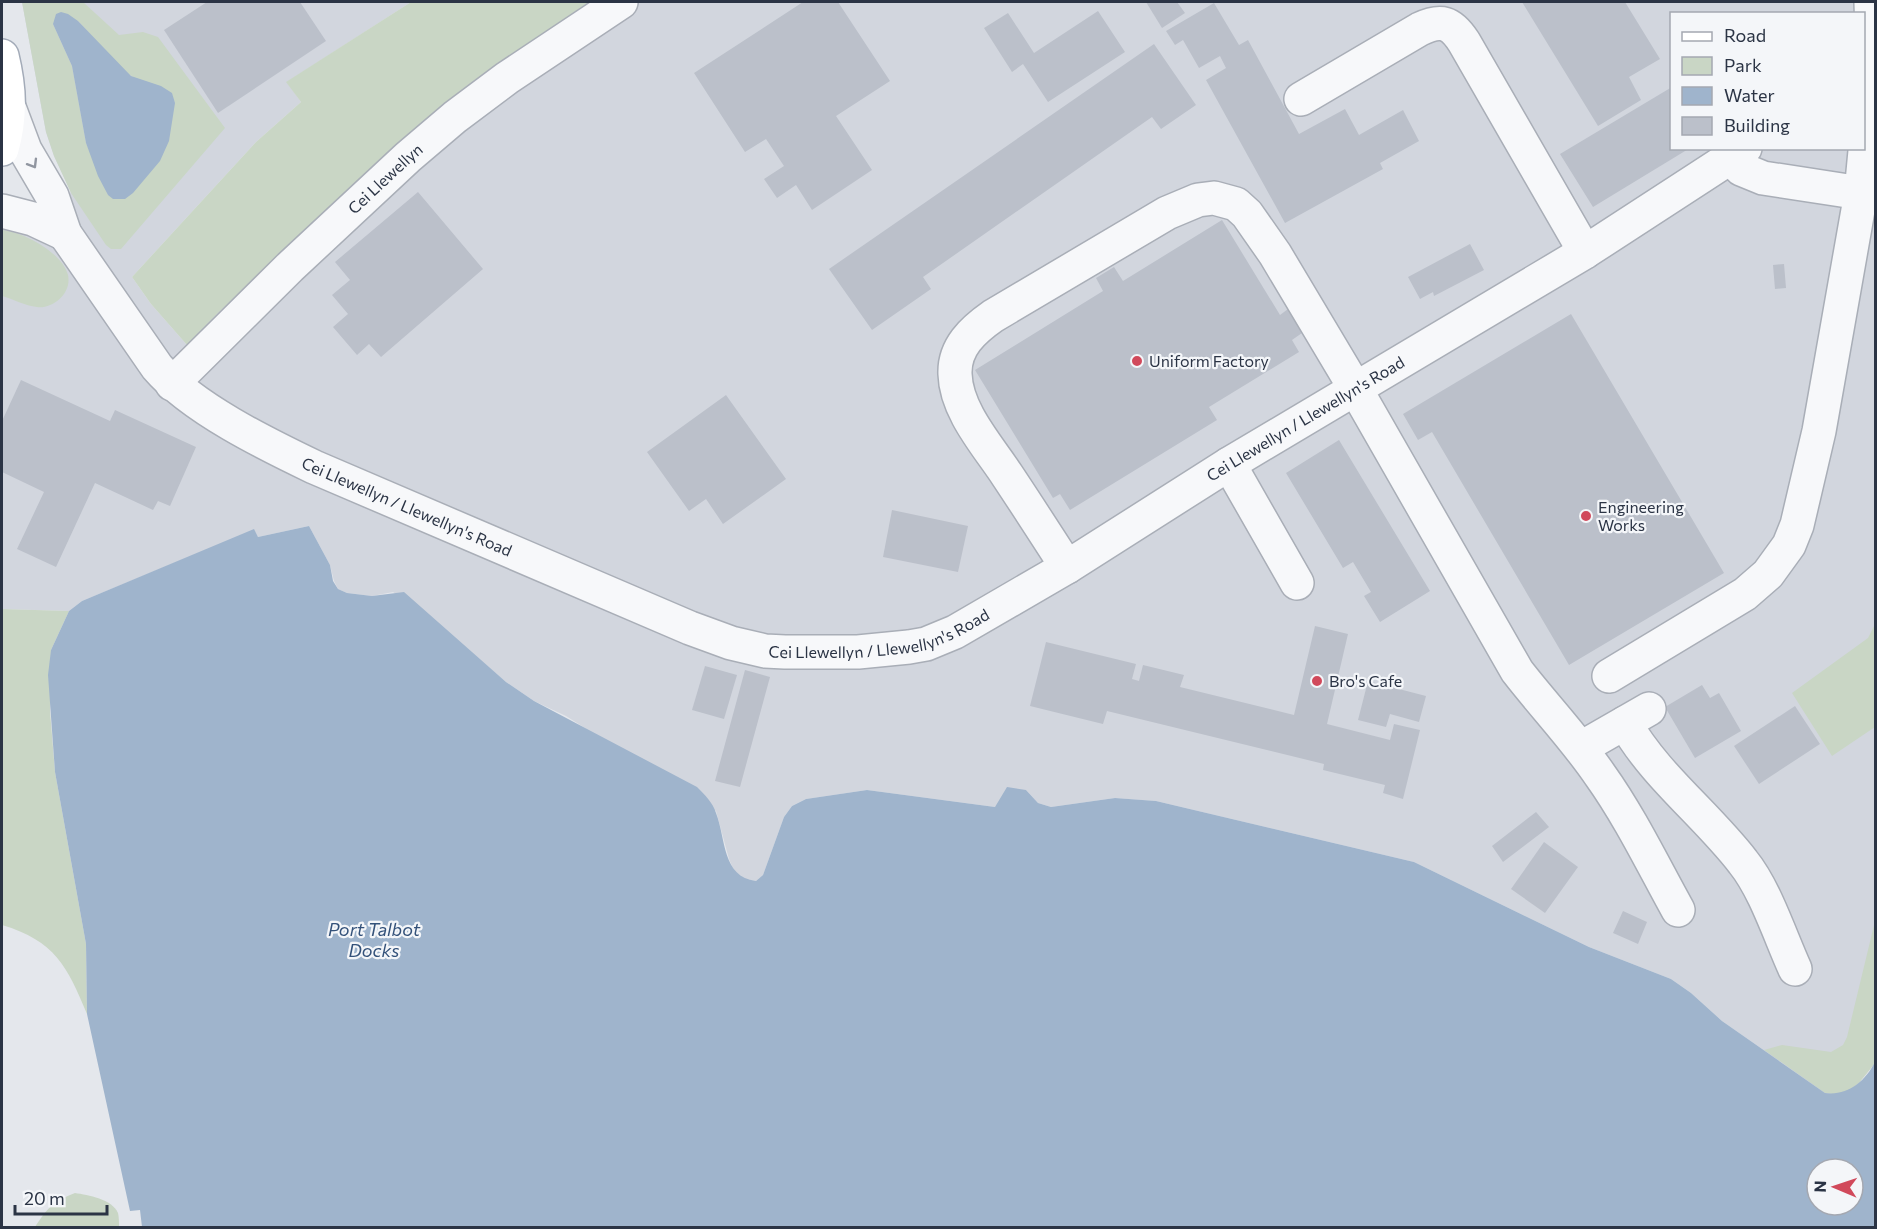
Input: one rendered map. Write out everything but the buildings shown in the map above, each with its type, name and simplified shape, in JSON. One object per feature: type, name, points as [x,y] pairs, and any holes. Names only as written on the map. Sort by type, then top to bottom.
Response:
[{"type":"main road","points":[[2,56],[8,78],[10,110],[2,149]]},
{"type":"street","name":"Cei Llewellyn","points":[[172,384],[290,267],[408,157],[455,117],[507,78],[621,2]]},
{"type":"street","points":[[1609,676],[1745,594],[1768,574],[1789,545],[1797,525],[1819,431],[1861,193],[1873,67],[1871,2]]},
{"type":"street","points":[[1301,99],[1420,29],[1441,23],[1450,26],[1464,42],[1585,252]]},
{"type":"street","points":[[10,110],[25,150],[52,196],[65,234]]},
{"type":"street","name":"Cei Llewellyn / Llewellyn's Road","points":[[65,234],[172,384],[273,447],[314,467],[690,628],[731,643],[765,651],[866,651],[926,644],[971,624],[1067,567],[1229,464],[1585,252],[1727,160]]},
{"type":"street","points":[[1727,160],[1763,178],[1861,193]]},
{"type":"street","points":[[1067,567],[970,418],[957,386],[957,363],[964,341],[975,329],[993,316],[1167,213],[1198,200],[1225,199],[1236,204],[1247,214],[1275,254],[1355,388],[1517,671],[1581,748],[1613,796],[1678,910]]},
{"type":"street","points":[[2,211],[33,219],[65,234]]},
{"type":"street","points":[[1229,464],[1297,583]]},
{"type":"street","points":[[1581,748],[1637,716],[1650,758],[1744,863],[1759,889],[1795,969]]},
{"type":"shaded area","points":[[22,2],[411,2],[287,82],[301,102],[256,142],[132,277],[151,304],[187,345],[392,149],[491,69],[589,2],[1875,2],[1876,1062],[1825,1093],[1722,1021],[1691,993],[1671,979],[1589,947],[1414,862],[1156,801],[1115,798],[1051,807],[1038,803],[1026,790],[995,807],[867,790],[806,799],[792,806],[784,817],[763,875],[756,881],[745,879],[734,871],[716,811],[566,716],[534,701],[506,682],[435,621],[393,592],[372,596],[347,593],[338,589],[330,565],[309,526],[258,537],[254,530],[82,601],[69,611],[2,609],[2,230],[12,231],[71,192],[54,156],[46,132]]},
{"type":"green space","points":[[22,2],[83,2],[119,35],[143,32],[158,37],[225,128],[121,249],[111,249],[106,245],[71,193],[46,132]],"holes":[[[78,21],[124,70],[136,79],[161,87],[175,103],[108,195],[86,143],[72,66],[53,24]]]},
{"type":"green space","points":[[411,2],[589,2],[491,69],[392,149],[187,345],[151,304],[132,277],[256,142],[301,102],[286,82]]},
{"type":"green space","points":[[2,230],[31,239],[58,259],[68,275],[67,288],[60,299],[49,305],[37,307],[2,296]]},
{"type":"green space","points":[[2,609],[69,611],[51,650],[50,711],[55,772],[86,944],[87,1014],[73,982],[57,958],[35,939],[2,925]]},
{"type":"green space","points":[[1875,624],[1875,727],[1832,756],[1792,693],[1868,638]]},
{"type":"green space","points":[[1875,921],[1876,1062],[1859,1083],[1850,1090],[1837,1095],[1825,1093],[1764,1050],[1782,1045],[1831,1052],[1843,1045],[1847,1037]]},
{"type":"green space","points":[[75,1193],[111,1204],[118,1213],[119,1227],[35,1227],[52,1206]]},
{"type":"water","points":[[61,12],[78,21],[131,76],[161,86],[172,93],[175,103],[169,141],[160,161],[133,193],[125,199],[113,199],[108,195],[98,176],[86,143],[72,66],[53,24],[56,14]]},
{"type":"water","name":"Port Talbot Docks","points":[[309,526],[330,565],[333,581],[338,589],[347,593],[372,596],[404,592],[506,682],[534,701],[697,787],[715,809],[731,865],[745,878],[756,881],[763,875],[784,817],[792,806],[806,799],[867,790],[995,807],[1007,787],[1026,790],[1038,803],[1051,807],[1115,798],[1156,801],[1414,862],[1589,947],[1671,979],[1691,993],[1722,1021],[1825,1093],[1841,1092],[1855,1086],[1866,1076],[1875,1062],[1875,1227],[142,1227],[140,1210],[130,1211],[87,1014],[86,944],[55,772],[48,675],[51,650],[69,611],[82,601],[254,529],[258,537]]},
{"type":"place","name":"Uniform Factory","points":[[1137,361]]},
{"type":"place","name":"Engineering Works","points":[[1586,516]]},
{"type":"place","name":"Bro's Cafe","points":[[1317,681]]}]
